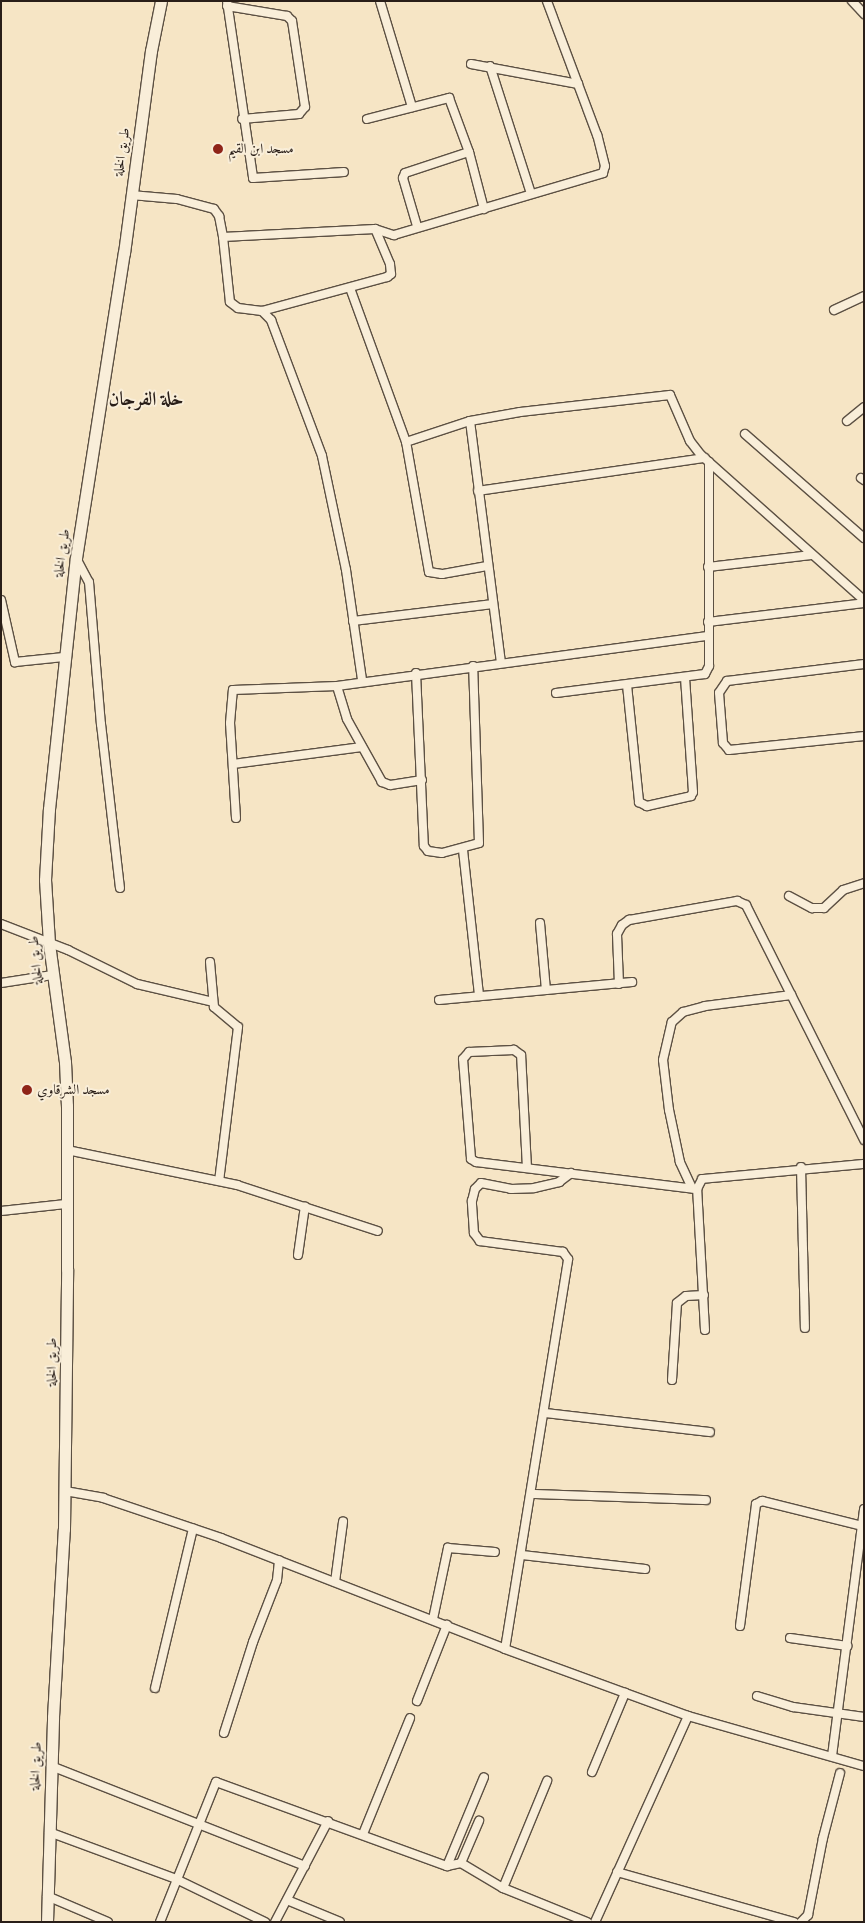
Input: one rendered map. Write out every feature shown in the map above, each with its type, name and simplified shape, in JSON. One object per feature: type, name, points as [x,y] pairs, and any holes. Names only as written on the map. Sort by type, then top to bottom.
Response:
[{"type":"street","name":"طريق الخلة","points":[[47,1922],[51,1766],[65,1491],[67,1150],[65,1062],[48,943],[45,880],[48,809],[76,558],[151,51],[161,1]]},
{"type":"street","points":[[380,1],[412,106]]},
{"type":"street","points":[[223,237],[375,229],[394,234],[417,226],[484,210],[605,171],[597,135],[547,1]]},
{"type":"street","points":[[852,1],[864,14]]},
{"type":"street","points":[[242,119],[299,114],[303,112],[303,97],[292,21],[287,16],[227,4],[242,119],[253,178],[344,172]]},
{"type":"street","points":[[471,64],[490,66],[578,84]]},
{"type":"street","points":[[490,66],[531,194]]},
{"type":"street","points":[[367,119],[449,98],[469,152],[484,210]]},
{"type":"street","points":[[417,226],[403,178],[405,173],[469,152]]},
{"type":"street","points":[[131,195],[177,199],[214,209],[219,216],[223,237],[230,302],[238,308],[262,311],[350,288],[390,274],[375,229]]},
{"type":"street","points":[[350,288],[406,442],[429,572],[442,574],[487,566]]},
{"type":"street","points":[[834,310],[864,296]]},
{"type":"street","points":[[262,311],[272,320],[322,456],[346,570],[362,680]]},
{"type":"street","points":[[406,442],[470,421],[670,395],[690,441],[707,460],[864,602]]},
{"type":"street","points":[[848,421],[864,407]]},
{"type":"street","points":[[470,421],[487,566],[501,663]]},
{"type":"street","points":[[745,434],[864,538]]},
{"type":"street","points":[[478,491],[707,460]]},
{"type":"street","points":[[556,693],[699,677],[707,671],[707,460]]},
{"type":"street","points":[[708,567],[811,554]]},
{"type":"street","points":[[76,558],[89,582],[100,724],[120,888]]},
{"type":"street","points":[[1,600],[15,662],[64,657]]},
{"type":"street","points":[[708,622],[864,602]]},
{"type":"street","points":[[353,621],[493,604]]},
{"type":"street","points":[[236,818],[230,723],[233,690],[337,686],[362,680],[708,636]]},
{"type":"street","points":[[864,664],[727,681],[719,693],[723,742],[729,750],[864,736]]},
{"type":"street","points":[[416,673],[426,849],[436,854],[463,850],[480,842],[473,666]]},
{"type":"street","points":[[627,685],[639,802],[647,806],[691,796],[693,792],[685,678]]},
{"type":"street","points":[[337,686],[347,719],[382,782],[390,785],[422,780]]},
{"type":"street","points":[[233,764],[362,747]]},
{"type":"street","points":[[463,850],[479,996]]},
{"type":"street","points":[[789,896],[812,908],[824,908],[843,890],[864,883]]},
{"type":"street","points":[[619,984],[617,934],[622,925],[629,920],[737,901],[752,912],[790,995],[864,1140]]},
{"type":"street","points":[[540,923],[546,990]]},
{"type":"street","points":[[1,924],[48,943],[137,984],[213,1002]]},
{"type":"street","points":[[210,962],[213,1002],[216,1010],[238,1027],[219,1181]]},
{"type":"street","points":[[1,983],[52,975]]},
{"type":"street","points":[[439,1000],[632,982]]},
{"type":"street","points":[[705,1330],[695,1189],[680,1162],[669,1110],[664,1060],[672,1022],[683,1012],[705,1006],[790,995]]},
{"type":"street","points":[[527,1168],[521,1055],[514,1050],[470,1052],[463,1060],[471,1159],[527,1168],[695,1189]]},
{"type":"street","points":[[67,1150],[219,1181],[305,1206],[378,1231]]},
{"type":"street","points":[[695,1189],[699,1182],[706,1178],[801,1167],[864,1164]]},
{"type":"street","points":[[801,1167],[805,1328]]},
{"type":"street","points":[[505,1649],[545,1413],[568,1256],[563,1252],[480,1241],[474,1233],[472,1201],[475,1189],[481,1183],[511,1189],[534,1188],[552,1185],[571,1173]]},
{"type":"street","points":[[1,1211],[66,1204]]},
{"type":"street","points":[[298,1255],[305,1206]]},
{"type":"street","points":[[672,1380],[677,1303],[686,1296],[704,1295]]},
{"type":"street","points":[[545,1413],[710,1432]]},
{"type":"street","points":[[65,1491],[102,1498],[193,1528],[434,1619],[505,1649],[688,1716],[864,1766]]},
{"type":"street","points":[[532,1494],[706,1500]]},
{"type":"street","points":[[740,1626],[756,1504],[762,1501],[863,1528]]},
{"type":"street","points":[[832,1756],[864,1510]]},
{"type":"street","points":[[335,1582],[343,1522]]},
{"type":"street","points":[[154,1688],[193,1528]]},
{"type":"street","points":[[434,1619],[448,1548],[495,1552]]},
{"type":"street","points":[[522,1555],[645,1569]]},
{"type":"street","points":[[224,1733],[255,1636],[277,1580],[279,1560]]},
{"type":"street","points":[[417,1701],[447,1625]]},
{"type":"street","points":[[790,1638],[847,1646]]},
{"type":"street","points":[[592,1772],[625,1693]]},
{"type":"street","points":[[758,1696],[793,1706],[864,1717]]},
{"type":"street","points":[[595,1922],[688,1716]]},
{"type":"street","points":[[363,1834],[410,1718]]},
{"type":"street","points":[[51,1766],[305,1866]]},
{"type":"street","points":[[801,1922],[808,1915],[823,1838],[840,1773]]},
{"type":"street","points":[[447,1866],[484,1777]]},
{"type":"street","points":[[503,1888],[547,1781]]},
{"type":"street","points":[[160,1922],[216,1782],[328,1821],[447,1866],[461,1863],[503,1888],[587,1922]]},
{"type":"street","points":[[275,1922],[328,1821]]},
{"type":"street","points":[[461,1863],[479,1821]]},
{"type":"street","points":[[49,1832],[176,1879],[265,1922]]},
{"type":"street","points":[[618,1872],[794,1922]]},
{"type":"street","points":[[47,1896],[108,1922]]},
{"type":"street","points":[[286,1900],[340,1922]]},
{"type":"place","name":"مسجد ابن القيم","points":[[218,149]]},
{"type":"place","name":"مسجد الشرقاوي","points":[[27,1090]]},
{"type":"district","name":"خلة الفرجان","points":[[146,401]]}]
